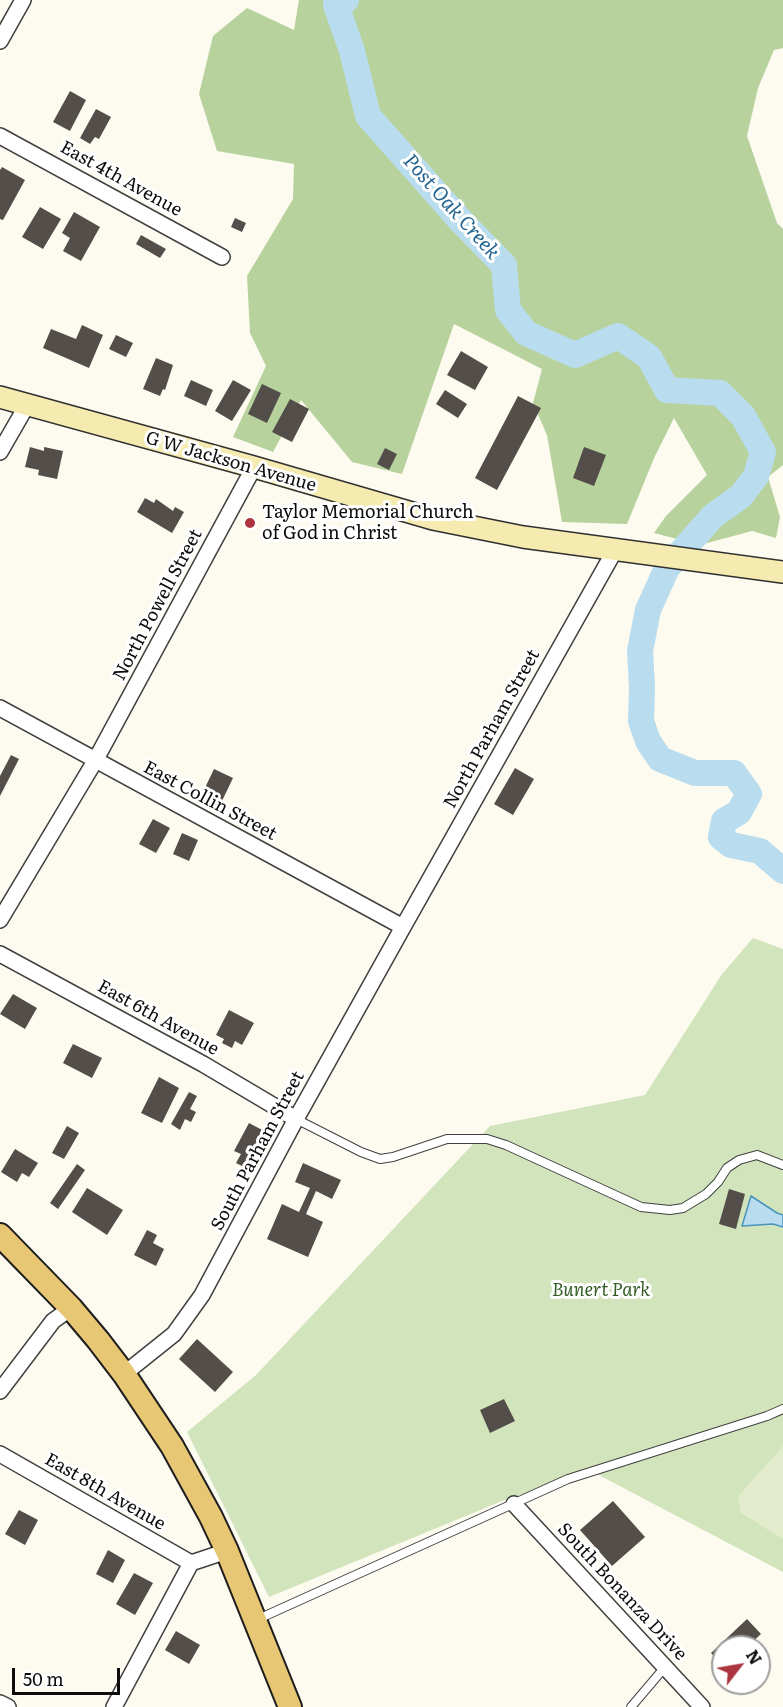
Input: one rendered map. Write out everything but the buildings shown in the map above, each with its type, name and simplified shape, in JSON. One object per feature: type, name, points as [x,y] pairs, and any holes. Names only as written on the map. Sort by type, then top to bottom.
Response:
[{"type":"main road","points":[[0,1235],[71,1308],[124,1374],[188,1473],[227,1551],[290,1707]]},
{"type":"street","points":[[0,41],[23,0]]},
{"type":"street","name":"East 4th Avenue","points":[[0,136],[222,257]]},
{"type":"street","name":"G W Jackson Avenue","points":[[0,398],[254,467],[433,519],[523,537],[783,572]]},
{"type":"street","points":[[0,452],[27,405]]},
{"type":"street","name":"North Powell Street","points":[[0,920],[95,761],[254,467]]},
{"type":"street","name":"North Parham Street","points":[[403,927],[619,550]]},
{"type":"street","name":"East Collin Street","points":[[0,708],[403,927]]},
{"type":"street","name":"South Parham Street","points":[[124,1374],[174,1334],[188,1318],[403,927]]},
{"type":"street","name":"East 6th Avenue","points":[[0,954],[203,1064],[296,1119]]},
{"type":"street","points":[[0,1391],[53,1321],[71,1308]]},
{"type":"street","name":"East 8th Avenue","points":[[0,1454],[191,1563]]},
{"type":"street","name":"South Bonanza Drive","points":[[514,1504],[702,1707]]},
{"type":"street","points":[[114,1707],[191,1563],[227,1551]]},
{"type":"street","points":[[0,1702],[8,1707]]},
{"type":"lane","points":[[296,1119],[361,1152],[380,1159],[393,1157],[447,1139],[487,1139],[506,1145],[641,1207],[670,1210],[683,1208],[706,1194],[727,1168],[739,1160],[757,1155],[783,1165]]},
{"type":"lane","points":[[255,1620],[568,1479],[783,1409]]},
{"type":"lane","points":[[632,1707],[665,1667]]},
{"type":"green space","points":[[299,0],[783,0],[783,48],[774,50],[758,88],[747,136],[777,223],[783,229],[783,465],[768,477],[780,517],[776,538],[752,531],[700,545],[654,533],[666,516],[707,475],[674,418],[655,456],[627,524],[562,522],[547,435],[533,403],[542,369],[454,324],[402,474],[352,462],[301,400],[273,452],[233,437],[266,366],[250,333],[247,276],[293,199],[294,164],[217,151],[199,94],[213,36],[247,8],[294,30]]},
{"type":"green space","name":"Bunert Park","points":[[753,938],[783,949],[783,1572],[597,1474],[512,1497],[269,1597],[187,1432],[256,1375],[490,1126],[645,1095],[722,974]]},
{"type":"green space","points":[[783,1446],[783,1539],[741,1513],[738,1496]]},
{"type":"water","points":[[751,1196],[783,1215],[783,1227],[773,1224],[742,1226]]},
{"type":"waterway","name":"Post Oak Creek","points":[[346,0],[336,5],[352,51],[368,116],[460,220],[504,265],[508,310],[526,333],[575,355],[618,336],[649,357],[667,390],[720,393],[743,416],[763,452],[756,476],[741,496],[713,516],[667,568],[648,610],[640,651],[641,721],[648,741],[660,759],[695,773],[734,773],[749,794],[739,812],[724,821],[721,837],[731,845],[760,851],[783,871]]},
{"type":"place","name":"Taylor Memorial Church of God in Christ","points":[[250,523]]}]
